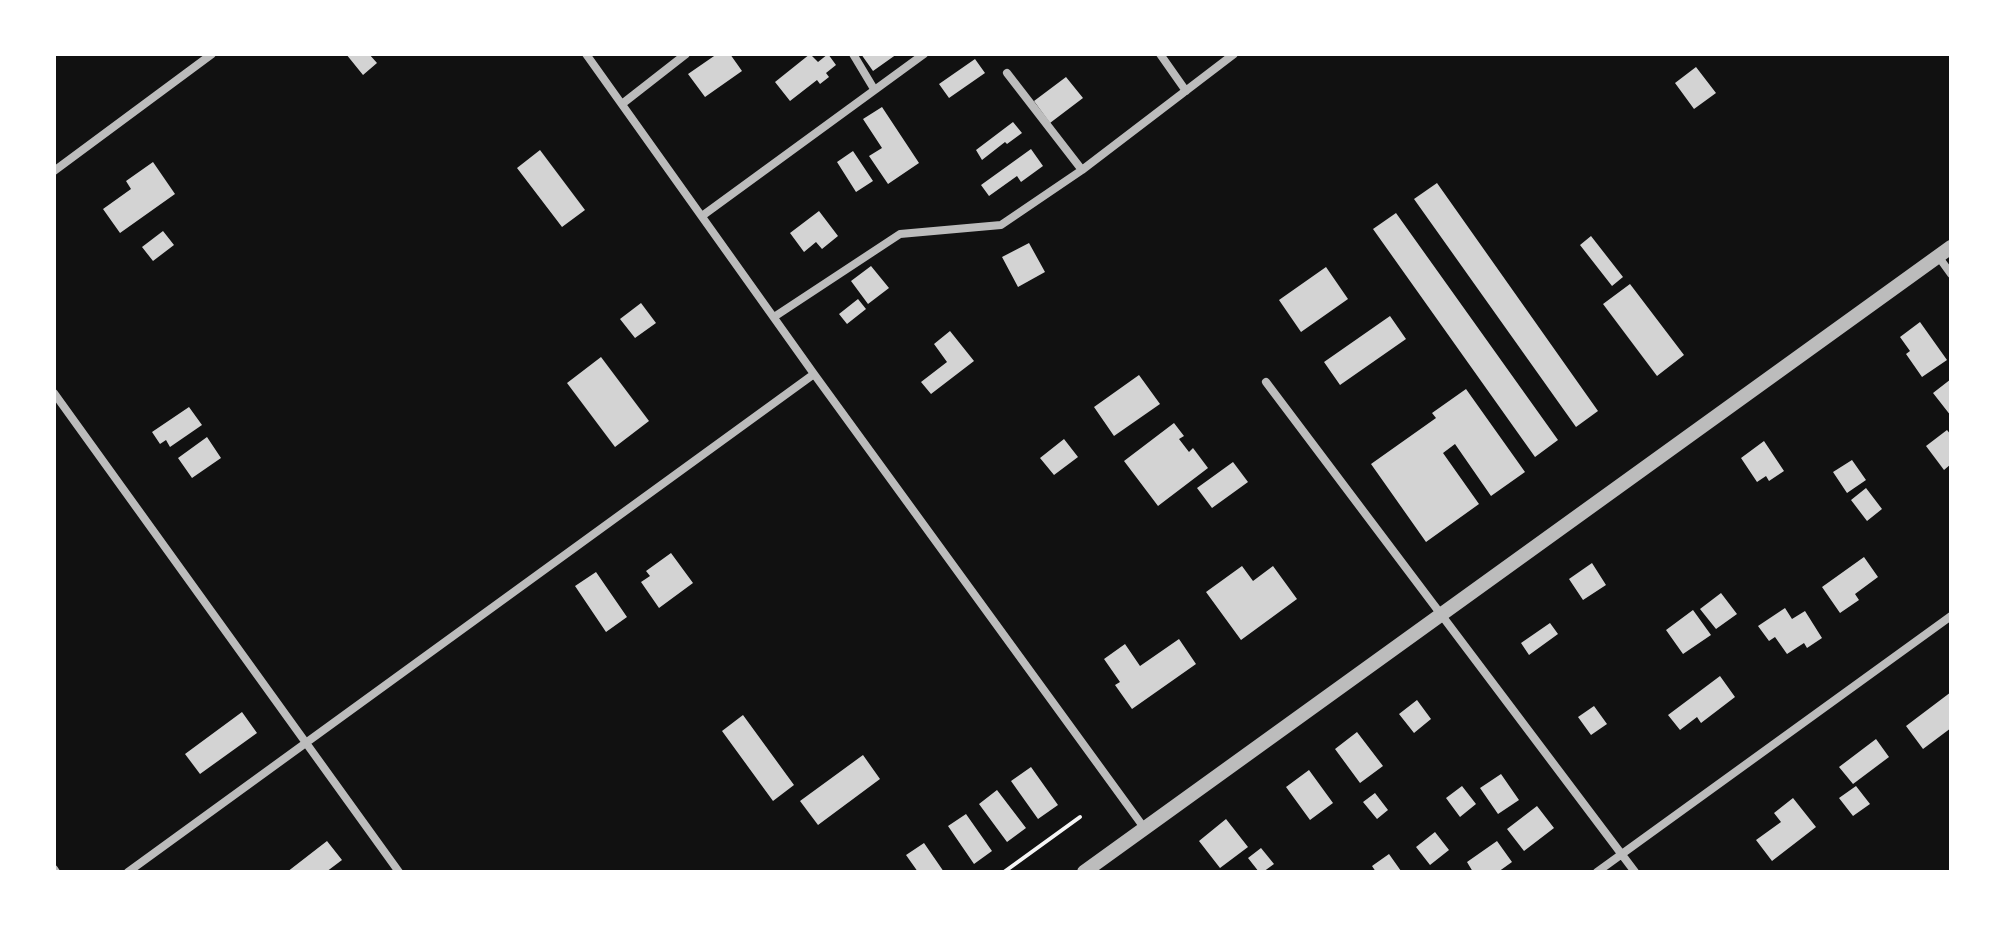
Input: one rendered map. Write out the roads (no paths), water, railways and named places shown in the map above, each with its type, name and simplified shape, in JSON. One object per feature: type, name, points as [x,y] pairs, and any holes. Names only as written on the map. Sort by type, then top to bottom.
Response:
[{"type":"street","points":[[54,171],[212,54]]},
{"type":"street","points":[[586,54],[1145,829]]},
{"type":"street","points":[[622,104],[686,54]]},
{"type":"street","points":[[853,54],[874,89]]},
{"type":"street","points":[[702,216],[924,54]]},
{"type":"street","points":[[1160,54],[1186,91]]},
{"type":"street","points":[[774,317],[900,234],[1001,225],[1082,170],[1234,54]]},
{"type":"street","points":[[1007,73],[1082,170]]},
{"type":"street","points":[[1084,872],[1951,247]]},
{"type":"street","points":[[1938,256],[1951,274]]},
{"type":"street","points":[[128,872],[814,374]]},
{"type":"street","points":[[1266,382],[1635,872]]},
{"type":"street","points":[[54,393],[399,872]]},
{"type":"street","points":[[1597,872],[1951,616]]}]
